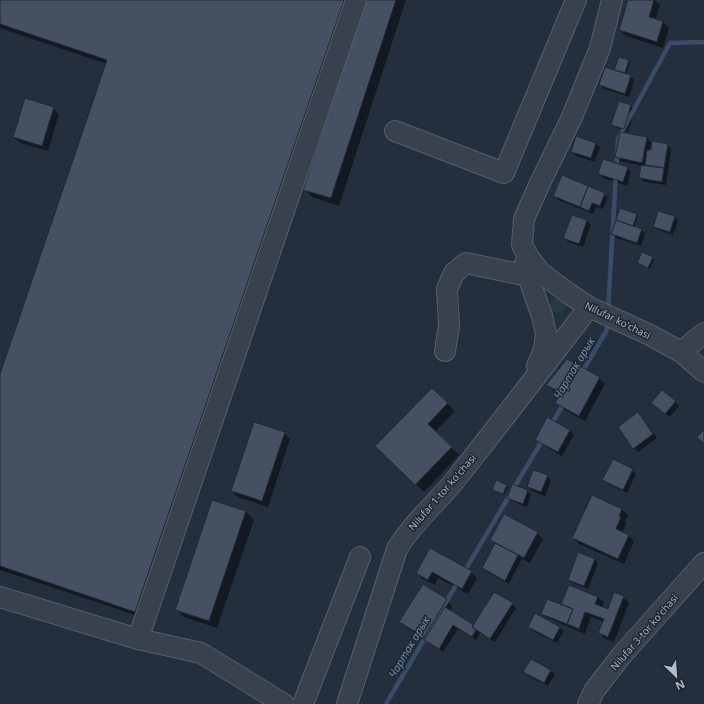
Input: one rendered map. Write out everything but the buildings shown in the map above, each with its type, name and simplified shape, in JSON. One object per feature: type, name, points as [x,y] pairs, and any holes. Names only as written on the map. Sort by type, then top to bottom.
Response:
[{"type":"street","points":[[138,639],[356,0]]},
{"type":"street","points":[[395,130],[504,173],[576,0]]},
{"type":"street","points":[[527,388],[543,354],[546,333],[542,316],[528,276],[522,245],[524,219],[572,117],[600,48],[612,0]]},
{"type":"street","name":"Nilufar ko'chasi","points":[[522,245],[540,272],[589,307],[650,335],[681,352],[704,372]]},
{"type":"street","points":[[445,351],[449,326],[447,288],[454,273],[466,263],[528,276]]},
{"type":"street","name":"Nilufar 1-tor ko'chasi","points":[[347,704],[397,549],[406,534],[454,481],[589,307]]},
{"type":"street","points":[[681,352],[704,333]]},
{"type":"street","points":[[303,704],[360,557]]},
{"type":"street","name":"Nilufar 3-tor ko'chasi","points":[[588,704],[594,691],[621,656],[704,563]]},
{"type":"street","points":[[0,597],[138,639],[201,653],[284,704]]},
{"type":"green space","points":[[558,297],[565,302],[566,305],[561,312],[558,313],[551,308],[550,305],[555,298]]},
{"type":"waterway","name":"Чартак арык","points":[[608,311],[618,139],[670,43],[704,42]]},
{"type":"waterway","name":"Чартак арык","points":[[581,374],[607,330],[607,320]]},
{"type":"waterway","name":"Чартак арык","points":[[551,425],[564,403]]},
{"type":"waterway","name":"Чартак арык","points":[[464,572],[543,439]]},
{"type":"waterway","name":"Чартак арык","points":[[386,704],[458,582]]}]
